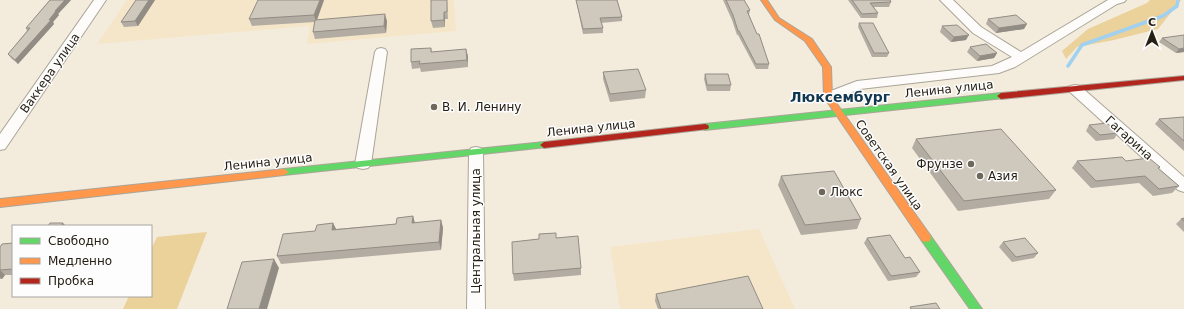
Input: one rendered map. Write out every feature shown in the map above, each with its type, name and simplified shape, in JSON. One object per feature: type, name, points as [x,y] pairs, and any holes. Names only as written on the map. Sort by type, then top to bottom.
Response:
[{"type":"main road","name":"Советская улица","points":[[764,0],[777,19],[808,39],[827,68],[828,96],[838,113],[976,309]]},
{"type":"main road","name":"Ленина улица","points":[[0,203],[838,113],[1184,78]]},
{"type":"street","name":"Ваккера улица","points":[[0,145],[100,0]]},
{"type":"street","points":[[946,0],[977,30],[1021,57]]},
{"type":"street","points":[[828,96],[857,85],[994,70],[1010,64],[1115,1]]},
{"type":"street","points":[[363,164],[381,52]]},
{"type":"street","name":"Гагарина","points":[[1075,89],[1184,186]]},
{"type":"street","name":"Центральная улица","points":[[476,152],[478,240],[476,309]]},
{"type":"shaded area","points":[[127,0],[454,0],[456,31],[307,44],[310,26],[97,44]]},
{"type":"shaded area","points":[[1150,0],[1181,0],[1158,29],[1077,47],[1066,59],[1062,51],[1088,29],[1147,3]]},
{"type":"shaded area","points":[[759,229],[795,309],[620,309],[610,247]]},
{"type":"shaded area","points":[[207,232],[177,309],[123,309],[129,297],[152,297],[152,247],[157,237]]},
{"type":"building","points":[[50,0],[65,0],[49,20],[52,19],[15,60],[8,54],[30,28],[26,28]]},
{"type":"building","points":[[136,0],[149,0],[135,21],[121,22]]},
{"type":"building","points":[[258,0],[320,0],[314,15],[249,19]]},
{"type":"building","points":[[431,0],[447,0],[447,12],[444,12],[444,20],[431,21]]},
{"type":"building","points":[[576,0],[617,0],[622,17],[600,18],[603,28],[583,29]]},
{"type":"building","points":[[726,0],[744,0],[750,10],[747,11],[757,34],[759,34],[769,64],[756,64],[738,31]]},
{"type":"building","points":[[852,0],[890,0],[891,2],[870,3],[878,13],[862,14]]},
{"type":"building","points":[[385,14],[384,26],[313,32],[315,20]]},
{"type":"building","points":[[1016,15],[1027,24],[999,28],[988,19]]},
{"type":"building","points":[[859,23],[873,23],[889,53],[874,53]]},
{"type":"building","points":[[957,25],[969,35],[954,37],[942,26]]},
{"type":"building","points":[[1184,35],[1184,48],[1179,49],[1162,38]]},
{"type":"building","points":[[986,44],[997,53],[980,56],[970,47]]},
{"type":"building","points":[[431,48],[431,52],[466,49],[467,60],[419,64],[420,61],[411,62],[411,49]]},
{"type":"building","points":[[638,69],[646,90],[610,94],[603,72]]},
{"type":"building","points":[[705,74],[728,74],[731,85],[707,85]]},
{"type":"building","points":[[1184,117],[1184,141],[1159,119]]},
{"type":"building","points":[[1107,123],[1118,133],[1100,135],[1089,125]]},
{"type":"building","points":[[1001,129],[1056,190],[964,201],[916,139]]},
{"type":"building","points":[[1122,157],[1126,161],[1149,158],[1179,186],[1159,189],[1145,176],[1096,181],[1077,161]]},
{"type":"building","points":[[834,171],[861,219],[805,225],[781,176]]},
{"type":"building","points":[[413,216],[412,223],[441,220],[439,242],[277,256],[283,234],[315,231],[317,225],[333,223],[332,230],[396,224],[397,218]]},
{"type":"building","points":[[50,223],[63,223],[62,225],[49,225]]},
{"type":"building","points":[[556,233],[556,238],[578,236],[581,268],[513,274],[512,242],[539,239],[539,234]]},
{"type":"building","points":[[890,235],[905,258],[910,257],[920,272],[891,276],[867,238]]},
{"type":"building","points":[[1025,238],[1038,253],[1016,257],[1003,242]]},
{"type":"building","points":[[12,243],[12,269],[0,270],[0,247],[2,244]]},
{"type":"building","points":[[274,259],[259,309],[227,309],[242,262]]},
{"type":"building","points":[[748,276],[763,309],[661,309],[656,294]]},
{"type":"building","points":[[936,303],[940,309],[911,309],[910,307]]},
{"type":"waterway","points":[[1068,66],[1082,45],[1163,16],[1177,6],[1178,0]]},
{"type":"traffic: fast","points":[[705,127],[1001,96]]},
{"type":"traffic: fast","points":[[284,172],[544,145]]},
{"type":"traffic: fast","points":[[926,238],[976,309]]},
{"type":"traffic: slow","points":[[764,0],[777,19],[808,39],[827,67],[828,97],[926,238]]},
{"type":"traffic: slow","points":[[0,203],[284,172]]},
{"type":"traffic: jam","points":[[1001,96],[1184,78]]},
{"type":"traffic: jam","points":[[544,145],[705,127]]},
{"type":"place","name":"В. И. Ленину","points":[[434,107]]},
{"type":"place","name":"Фрунзе","points":[[971,164]]},
{"type":"place","name":"Азия","points":[[980,176]]},
{"type":"place","name":"Люкс","points":[[822,192]]},
{"type":"district","name":"Люксембург","points":[[840,97]]}]
